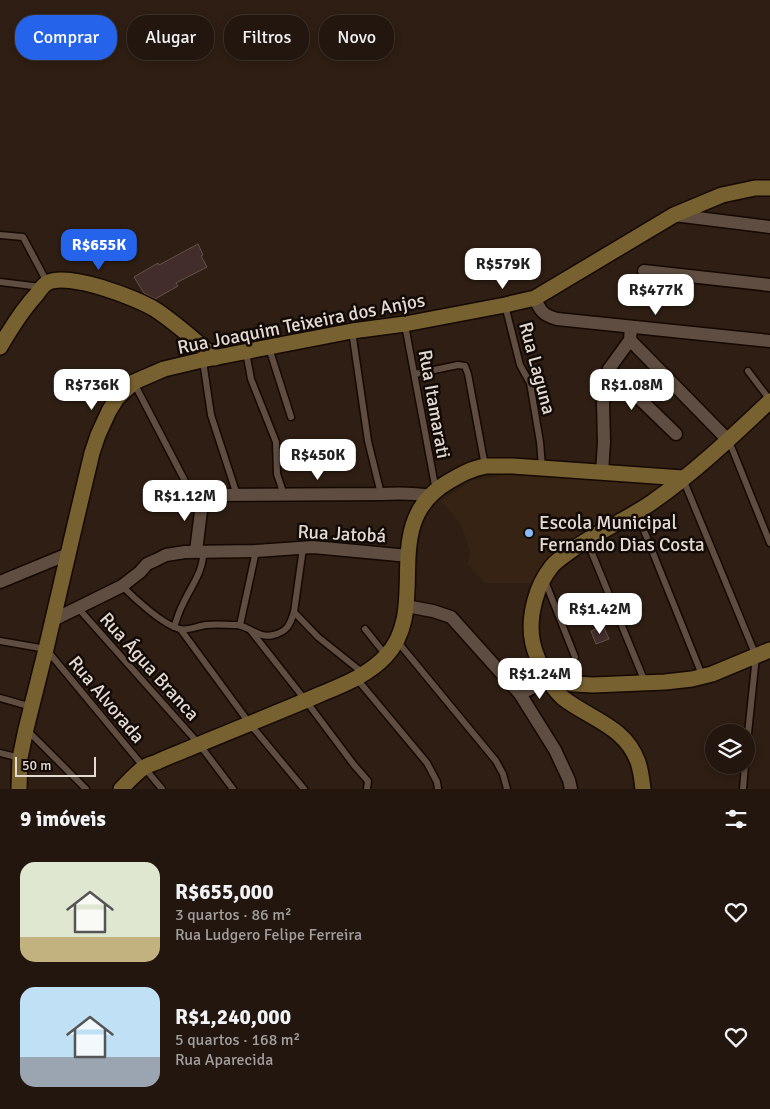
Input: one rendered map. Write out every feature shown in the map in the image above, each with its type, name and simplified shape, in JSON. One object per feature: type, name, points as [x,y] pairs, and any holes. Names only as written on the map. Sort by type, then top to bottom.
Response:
[{"type":"street","name":"Rua Joaquim Teixeira dos Anjos","points":[[19,789],[20,758],[26,729],[98,435],[117,398],[134,382],[164,369],[209,359],[405,324],[535,298],[674,216],[722,195],[755,188],[770,188]]},
{"type":"street","points":[[674,216],[770,227]]},
{"type":"street","points":[[644,271],[770,285]]},
{"type":"street","points":[[0,347],[27,304],[45,285],[56,280],[68,279],[134,299],[154,309],[179,326],[209,359]]},
{"type":"street","points":[[535,298],[542,312],[557,319],[770,341]]},
{"type":"street","points":[[602,473],[604,442],[603,403],[608,369],[630,340],[631,327]]},
{"type":"street","points":[[630,340],[728,440]]},
{"type":"street","points":[[608,369],[676,434]]},
{"type":"street","points":[[643,789],[638,762],[620,735],[603,722],[580,710],[563,698],[548,680],[533,646],[531,616],[534,603],[544,577],[560,558],[651,503],[691,473],[770,400]]},
{"type":"street","points":[[121,789],[144,767],[306,701],[360,676],[386,655],[397,641],[404,619],[410,536],[417,514],[434,493],[464,473],[485,466],[513,466],[683,478]]},
{"type":"street","points":[[199,552],[203,495],[434,493]]},
{"type":"street","name":"Rua Jatobá","points":[[53,620],[122,586],[147,564],[166,556],[199,552],[313,547],[409,556]]},
{"type":"street","points":[[0,582],[68,554]]},
{"type":"street","points":[[406,606],[433,611],[451,617],[520,694],[555,750],[569,780],[571,789]]},
{"type":"street","points":[[520,694],[548,680],[574,684],[646,683],[703,677],[763,653]]},
{"type":"lane","points":[[0,234],[23,237],[45,285],[0,282]]},
{"type":"lane","name":"Rua Laguna","points":[[505,305],[520,365],[530,383],[540,442],[542,468]]},
{"type":"lane","name":"Rua Itamarati","points":[[405,324],[434,493]]},
{"type":"lane","points":[[352,332],[368,441],[381,494]]},
{"type":"lane","points":[[269,348],[292,417]]},
{"type":"lane","points":[[246,352],[252,379],[276,442],[277,474],[284,495]]},
{"type":"lane","points":[[209,359],[211,415],[237,495]]},
{"type":"lane","points":[[415,374],[458,365],[465,366],[485,466]]},
{"type":"lane","points":[[748,372],[770,400]]},
{"type":"lane","points":[[134,382],[186,484],[194,493],[203,495]]},
{"type":"lane","points":[[728,440],[770,543]]},
{"type":"lane","points":[[683,478],[763,653],[751,724]]},
{"type":"lane","points":[[637,512],[703,677]]},
{"type":"lane","points":[[587,540],[646,683]]},
{"type":"lane","points":[[178,628],[208,625],[240,625],[264,636],[272,636],[283,631],[290,625],[294,612],[303,548]]},
{"type":"lane","points":[[240,625],[256,551]]},
{"type":"lane","points":[[178,628],[178,614],[200,571],[203,559],[199,552]]},
{"type":"lane","points":[[544,577],[575,657]]},
{"type":"lane","points":[[122,586],[139,603],[178,628],[250,724],[304,789]]},
{"type":"lane","name":"Rua Água Branca","points":[[78,608],[199,744],[233,789]]},
{"type":"lane","points":[[294,612],[360,676],[427,763],[437,782],[438,789]]},
{"type":"lane","points":[[365,629],[386,655]]},
{"type":"lane","points":[[250,630],[354,765],[368,780],[366,789]]},
{"type":"lane","points":[[0,641],[46,649]]},
{"type":"lane","points":[[397,641],[496,761],[503,774],[507,789]]},
{"type":"lane","name":"Rua Alvorada","points":[[46,649],[162,789]]},
{"type":"lane","points":[[0,698],[32,707]]},
{"type":"lane","points":[[26,729],[86,789]]},
{"type":"lane","points":[[0,753],[20,758]]},
{"type":"lane","points":[[743,789],[744,774]]},
{"type":"shaded area","name":"Escola Municipal Fernando Dias Costa","points":[[507,475],[666,480],[666,489],[539,583],[485,583],[468,565],[470,551],[461,525],[441,501],[473,480]]},
{"type":"building","points":[[198,244],[203,255],[201,256],[207,267],[176,283],[178,286],[155,299],[144,293],[134,277]]},
{"type":"building","points":[[603,626],[609,639],[596,644],[591,631]]},
{"type":"place","name":"Escola Municipal Fernando Dias Costa","points":[[529,533]]}]
